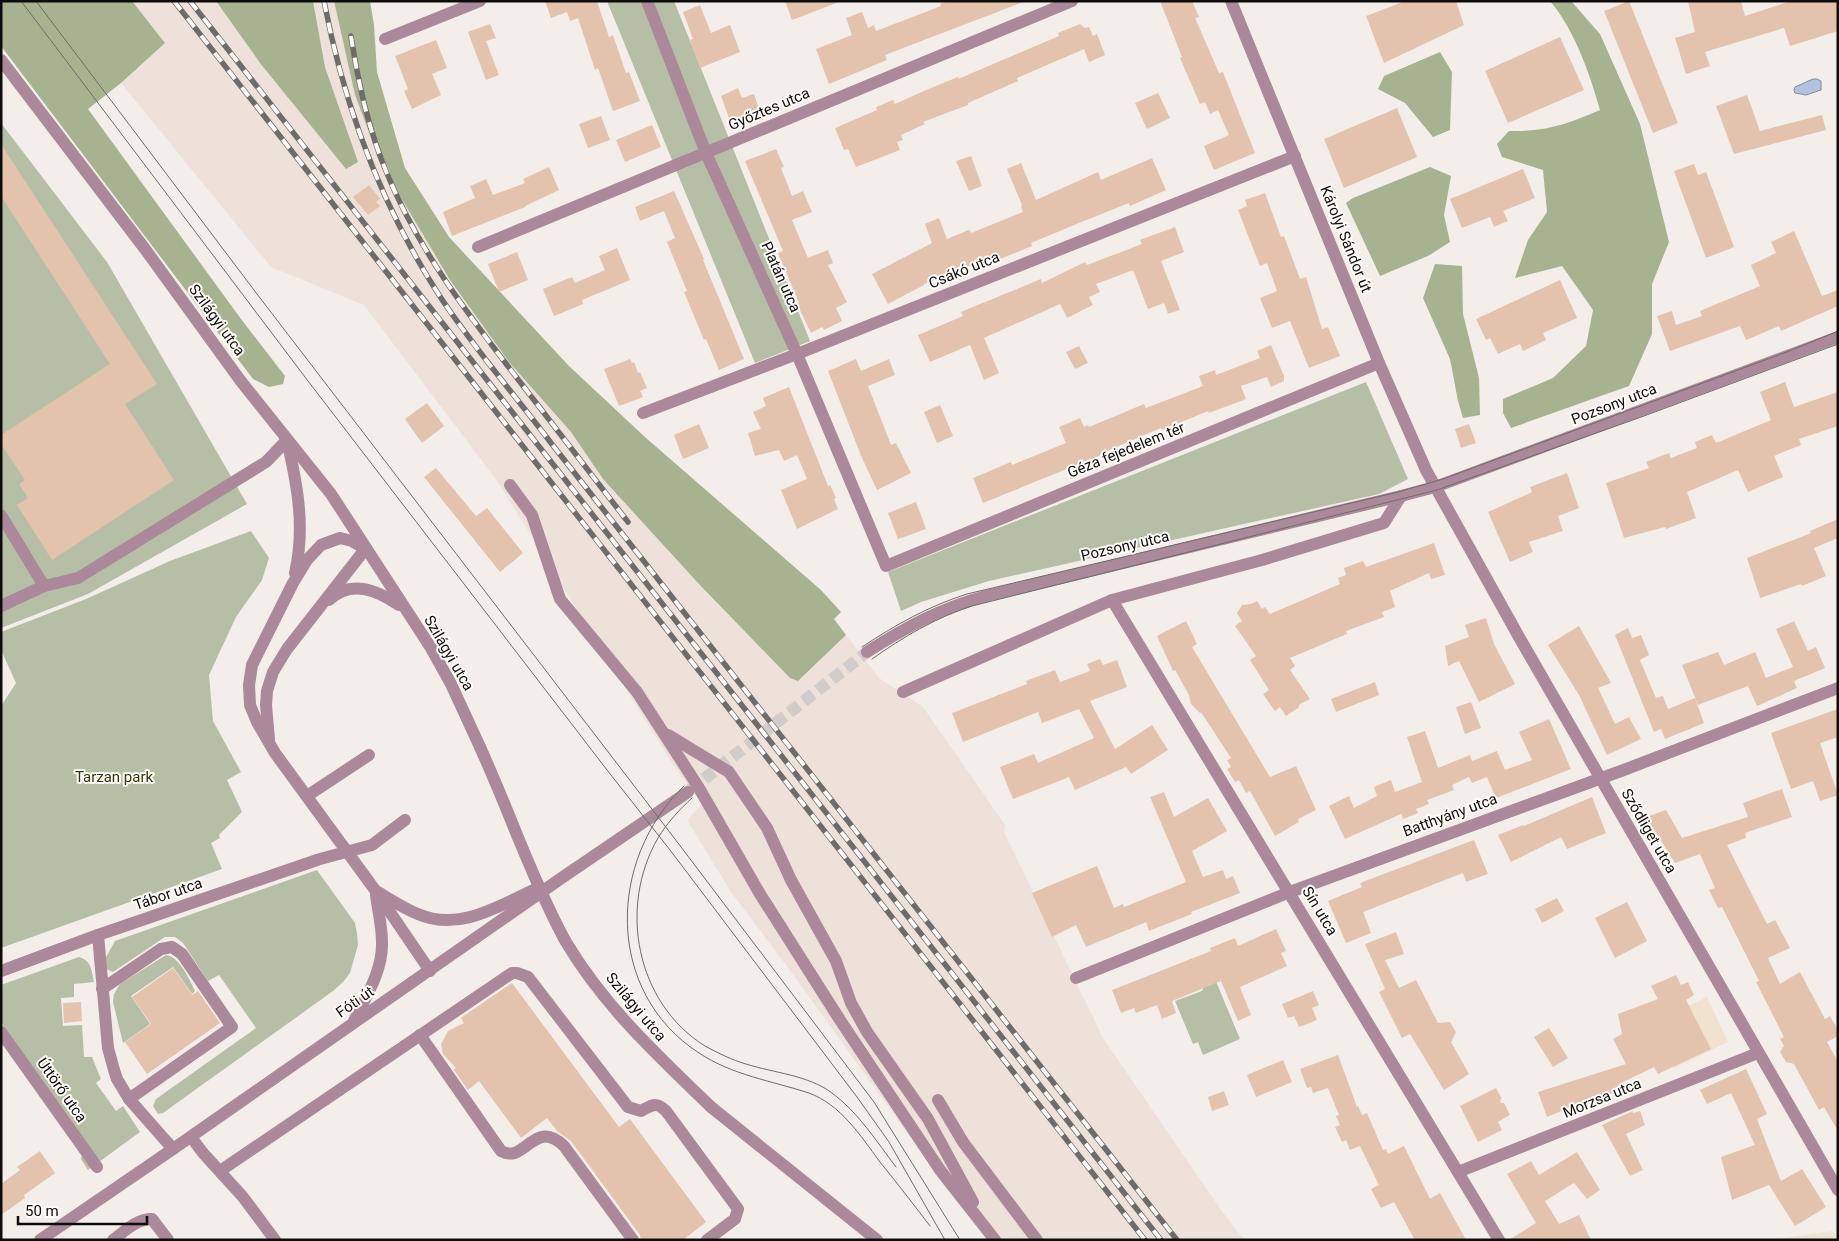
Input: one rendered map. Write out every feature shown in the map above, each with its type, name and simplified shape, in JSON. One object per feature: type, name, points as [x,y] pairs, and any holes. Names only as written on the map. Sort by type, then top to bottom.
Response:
[{"type":"street","points":[[385,39],[480,1]]},
{"type":"street","name":"Platán utca","points":[[647,1],[706,153],[797,354],[886,566]]},
{"type":"street","name":"Győztes utca","points":[[478,247],[1072,1]]},
{"type":"street","name":"Károlyi Sándor út","points":[[1231,1],[1379,363],[1426,470],[1435,486]]},
{"type":"street","name":"Szilágyi utca","points":[[1,60],[145,249],[240,380],[330,494],[431,648],[450,684],[504,803],[536,880],[566,942],[584,970],[648,1048],[711,1107],[877,1240]]},
{"type":"street","name":"Csákó utca","points":[[643,413],[797,354],[1295,156]]},
{"type":"street","name":"Pozsony utca","points":[[866,652],[922,619],[961,603],[1401,496],[1435,486],[1838,337]]},
{"type":"street","name":"Géza fejedelem tér","points":[[886,566],[1379,363]]},
{"type":"street","points":[[287,440],[296,476],[301,517],[301,538],[293,583]]},
{"type":"street","points":[[1,606],[44,586],[78,578],[266,462],[287,440]]},
{"type":"street","points":[[510,486],[532,515],[560,599],[637,692],[699,788],[760,894],[840,1020],[940,1170],[993,1237]]},
{"type":"street","name":"Sződliget utca","points":[[1435,486],[1519,637],[1838,1190]]},
{"type":"street","points":[[903,692],[1112,600],[1262,560],[1384,523],[1401,496]]},
{"type":"street","points":[[1,515],[44,586]]},
{"type":"street","points":[[269,742],[266,705],[267,691],[273,672],[287,649],[366,548],[352,541],[340,538],[321,546],[307,560],[293,583],[258,652],[248,685],[250,705],[257,722],[269,742],[375,890],[430,971]]},
{"type":"street","points":[[311,618],[333,597],[342,591],[352,588],[372,590],[403,608]]},
{"type":"street","name":"Sín utca","points":[[1112,600],[1499,1240]]},
{"type":"street","name":"Batthyány utca","points":[[1076,978],[1290,892],[1838,688]]},
{"type":"street","points":[[664,733],[729,772],[767,828],[791,880],[836,961],[851,1003],[867,1032],[928,1119],[993,1237]]},
{"type":"street","points":[[307,796],[369,755]]},
{"type":"street","name":"Fóti út","points":[[40,1240],[173,1150],[563,877],[688,792]]},
{"type":"street","name":"Tábor utca","points":[[1,971],[98,935],[347,851],[372,845],[405,820]]},
{"type":"street","points":[[375,890],[418,914],[437,920],[451,921],[474,917],[563,877]]},
{"type":"street","points":[[353,1023],[369,991],[380,962],[382,943],[375,890]]},
{"type":"street","points":[[98,935],[108,1048],[114,1070],[129,1099],[173,1150]]},
{"type":"street","points":[[102,989],[161,949],[172,947],[182,954],[232,1027],[129,1099]]},
{"type":"street","points":[[220,1171],[512,973],[517,973],[528,977],[628,1107],[641,1111],[654,1104],[660,1105],[671,1117],[738,1209],[735,1219],[707,1240]]},
{"type":"street","name":"Úttörő utca","points":[[1,1032],[97,1167]]},
{"type":"street","points":[[420,1036],[500,1151],[512,1154],[541,1136],[551,1136],[557,1139],[633,1240]]},
{"type":"street","name":"Morzsa utca","points":[[1458,1172],[1758,1053]]},
{"type":"street","points":[[938,1100],[963,1142],[1037,1240]]},
{"type":"street","points":[[191,1137],[202,1153],[243,1197],[275,1240]]},
{"type":"street","points":[[114,1240],[137,1222],[144,1219],[152,1219],[168,1240]]},
{"type":"shaded area","points":[[132,1],[216,1],[260,63],[347,168],[358,162],[325,67],[313,1],[334,1],[355,95],[369,132],[388,168],[397,191],[450,280],[509,362],[571,432],[603,479],[799,681],[846,635],[879,678],[923,707],[1005,825],[1004,832],[1103,1038],[1221,1210],[1244,1240],[989,1240],[911,1138],[731,892],[687,820],[702,804],[672,763],[498,482],[364,305],[271,267],[121,83],[165,43]]},
{"type":"shaded area","points":[[1707,997],[1728,1042],[1674,1068],[1666,1050],[1645,1027]]},
{"type":"shaded area","points":[[1833,1231],[1838,1240],[1772,1240]]},
{"type":"green space","points":[[1,1],[132,1],[165,43],[121,83],[88,109],[241,319],[285,376],[283,384],[269,387],[253,379],[1,46]]},
{"type":"green space","points":[[216,1],[313,1],[325,67],[358,162],[346,169],[260,63]]},
{"type":"green space","points":[[334,1],[370,1],[374,25],[377,72],[405,168],[449,237],[569,366],[646,438],[821,590],[841,612],[834,619],[846,635],[798,681],[790,678],[699,584],[603,479],[571,432],[509,362],[450,280],[397,191],[388,168],[369,132],[355,95]]},
{"type":"green space","points":[[607,1],[674,1],[810,341],[755,363]]},
{"type":"green space","points":[[1550,1],[1571,1],[1600,34],[1640,124],[1669,242],[1652,284],[1652,334],[1629,386],[1511,428],[1503,413],[1503,399],[1553,378],[1586,346],[1593,310],[1562,266],[1515,278],[1528,240],[1547,212],[1543,170],[1502,157],[1497,144],[1509,131],[1534,130],[1556,126],[1600,110],[1574,38],[1559,12]]},
{"type":"green space","points":[[1440,52],[1452,72],[1450,130],[1433,137],[1405,103],[1378,89],[1384,76]]},
{"type":"green space","points":[[1,123],[107,262],[247,504],[88,594],[1,628]]},
{"type":"green space","points":[[1430,167],[1451,176],[1444,215],[1450,242],[1428,256],[1380,276],[1346,203],[1353,198]]},
{"type":"green space","points":[[1435,264],[1462,266],[1463,314],[1479,378],[1480,415],[1463,418],[1450,359],[1423,298]]},
{"type":"green space","points":[[1366,382],[1408,479],[1379,494],[989,581],[921,602],[901,611],[888,572]]},
{"type":"green space","name":"Tarzan park","points":[[251,531],[269,558],[262,580],[236,617],[209,675],[213,721],[241,772],[227,780],[242,812],[219,835],[220,838],[211,843],[222,869],[1,948],[1,706],[16,683],[1,650],[1,632],[86,599],[170,561]]},
{"type":"green space","points":[[317,870],[355,923],[358,945],[350,973],[333,991],[163,1113],[158,1114],[153,1106],[156,1099],[256,1028],[219,975],[208,981],[183,943],[175,937],[165,937],[113,972],[106,969],[105,959],[115,941]]},
{"type":"green space","points":[[166,955],[171,956],[180,964],[195,991],[192,994],[173,967],[131,996],[150,1024],[123,1043],[113,1002],[114,994],[120,984]]},
{"type":"green space","points":[[79,957],[88,963],[92,970],[94,982],[74,984],[74,997],[61,998],[63,1026],[82,1025],[84,1057],[92,1057],[101,1079],[96,1083],[116,1111],[123,1106],[140,1132],[88,1170],[81,1159],[83,1149],[1,1022],[1,985]]},
{"type":"green space","points":[[1215,979],[1240,1039],[1203,1055],[1198,1042],[1193,1044],[1175,1001],[1202,991],[1205,983]]},
{"type":"water","points":[[1813,79],[1821,81],[1821,90],[1806,95],[1795,93],[1795,87]]},
{"type":"building","points":[[545,1],[597,1],[609,37],[613,35],[626,73],[629,72],[640,101],[613,111],[598,68],[595,70],[578,18],[570,21],[567,12],[551,18]]},
{"type":"building","points":[[785,1],[839,1],[839,2],[792,20]]},
{"type":"building","points":[[948,1],[1023,2],[885,55],[887,60],[829,84],[816,49],[852,35],[846,18],[862,12],[868,28],[874,25],[876,31],[941,6],[940,4]]},
{"type":"building","points":[[1160,1],[1192,1],[1199,17],[1195,18],[1219,73],[1223,72],[1255,153],[1214,170],[1204,146],[1229,135],[1218,110],[1210,114],[1205,102],[1200,104],[1180,58],[1182,57]]},
{"type":"building","points":[[1405,1],[1456,1],[1464,25],[1384,63],[1366,16]]},
{"type":"building","points":[[1629,1],[1678,123],[1653,133],[1604,11]]},
{"type":"building","points":[[1688,1],[1741,1],[1745,16],[1791,1],[1838,1],[1838,31],[1790,46],[1784,28],[1705,52],[1710,66],[1686,74],[1675,38],[1695,32]]},
{"type":"building","points":[[700,5],[711,33],[730,25],[740,52],[700,68],[690,40],[693,39],[683,12]]},
{"type":"building","points":[[490,24],[496,38],[486,41],[499,75],[486,80],[468,32]]},
{"type":"building","points":[[1080,24],[1085,28],[1089,27],[1093,36],[1097,34],[1105,55],[1089,62],[1084,49],[1017,78],[1018,81],[968,103],[968,105],[923,122],[925,124],[901,135],[903,140],[897,142],[900,150],[856,167],[848,149],[844,150],[835,128],[877,110],[876,107],[893,100],[895,104],[958,77],[958,79],[1059,36],[1058,33]]},
{"type":"building","points":[[1560,37],[1584,90],[1508,123],[1485,71]]},
{"type":"building","points":[[436,40],[447,68],[432,74],[441,95],[412,109],[404,91],[408,89],[395,56]]},
{"type":"building","points":[[738,88],[742,98],[754,94],[759,109],[730,121],[721,96]]},
{"type":"building","points":[[1158,93],[1170,118],[1147,129],[1135,103]]},
{"type":"building","points":[[1747,95],[1760,131],[1822,115],[1826,130],[1734,154],[1716,106]]},
{"type":"building","points":[[1397,108],[1417,157],[1344,188],[1324,139]]},
{"type":"building","points":[[601,116],[610,140],[588,148],[579,124]]},
{"type":"building","points":[[652,125],[661,147],[625,162],[616,140]]},
{"type":"building","points":[[1,144],[157,384],[125,404],[174,480],[52,560],[17,505],[28,498],[19,484],[25,480],[1,444],[1,435],[110,364],[1,196]]},
{"type":"building","points":[[776,149],[784,167],[781,168],[792,196],[803,191],[812,212],[792,220],[808,258],[828,250],[833,263],[828,265],[847,302],[836,308],[842,321],[824,330],[822,327],[811,333],[797,304],[799,303],[778,253],[783,251],[745,161]]},
{"type":"building","points":[[971,156],[982,186],[969,191],[956,161]]},
{"type":"building","points":[[1152,158],[1166,190],[1130,206],[1129,203],[1084,221],[1031,243],[1032,246],[1000,259],[998,255],[924,284],[888,304],[872,274],[932,243],[925,224],[939,218],[947,239],[969,230],[971,233],[1023,212],[1022,205],[1007,169],[1021,163],[1036,200],[1098,172],[1101,180]]},
{"type":"building","points":[[1694,164],[1698,175],[1706,172],[1734,247],[1706,258],[1674,171]]},
{"type":"building","points":[[549,167],[559,190],[525,207],[452,236],[443,212],[475,198],[470,186],[486,179],[493,195],[525,183],[523,179]]},
{"type":"building","points":[[1523,169],[1535,198],[1503,211],[1508,221],[1494,227],[1490,217],[1462,228],[1450,199]]},
{"type":"building","points":[[369,185],[380,199],[376,202],[380,206],[368,215],[353,197]]},
{"type":"building","points":[[674,191],[704,259],[744,359],[719,370],[684,292],[687,291],[667,242],[675,238],[664,211],[640,221],[635,207]]},
{"type":"building","points":[[1265,193],[1281,237],[1284,236],[1300,279],[1306,277],[1322,329],[1328,327],[1340,356],[1309,368],[1290,321],[1272,328],[1260,298],[1277,291],[1267,263],[1260,266],[1238,210],[1247,206],[1245,200]]},
{"type":"building","points":[[1175,227],[1184,252],[1161,261],[1180,310],[1168,314],[1164,303],[1148,309],[1133,270],[1096,284],[1100,292],[1089,297],[1093,305],[1067,318],[1060,304],[984,338],[999,373],[984,380],[970,345],[930,362],[918,335],[963,316],[961,312],[1041,279],[1042,283],[1085,262],[1087,265],[1142,244],[1140,240]]},
{"type":"building","points":[[1794,231],[1822,296],[1838,290],[1838,306],[1781,331],[1779,326],[1746,340],[1740,326],[1670,351],[1657,316],[1672,311],[1676,325],[1702,316],[1700,311],[1760,286],[1751,265],[1776,253],[1771,242]]},
{"type":"building","points":[[617,248],[630,280],[582,300],[583,304],[554,316],[543,289],[572,277],[575,283],[605,270],[599,256]]},
{"type":"building","points":[[517,252],[528,280],[499,292],[488,264]]},
{"type":"building","points":[[1560,280],[1577,318],[1543,333],[1546,340],[1523,351],[1520,344],[1498,354],[1490,338],[1486,340],[1476,319]]},
{"type":"building","points":[[1271,345],[1284,376],[1284,381],[1271,387],[1267,377],[1241,386],[1246,399],[1209,413],[1208,411],[1162,430],[1161,428],[1101,455],[983,503],[973,478],[1011,462],[1012,465],[1066,443],[1059,427],[1080,418],[1084,427],[1088,425],[1089,427],[1144,404],[1146,408],[1203,386],[1199,376],[1215,370],[1216,375],[1260,358],[1257,351]]},
{"type":"building","points":[[1079,346],[1088,363],[1075,369],[1066,352]]},
{"type":"building","points":[[630,359],[632,363],[634,362],[638,373],[640,372],[647,388],[640,391],[643,397],[619,406],[604,369]]},
{"type":"building","points":[[856,359],[861,371],[889,359],[895,375],[868,386],[891,445],[896,443],[911,473],[877,490],[862,458],[828,371]]},
{"type":"building","points":[[1785,382],[1794,407],[1838,392],[1838,426],[1799,439],[1801,445],[1774,456],[1783,477],[1748,492],[1738,470],[1687,492],[1696,518],[1666,529],[1665,527],[1624,538],[1606,483],[1649,468],[1646,462],[1669,453],[1671,458],[1697,448],[1695,442],[1712,435],[1716,443],[1771,420],[1760,392]]},
{"type":"building","points":[[789,387],[828,486],[830,485],[836,498],[834,499],[838,509],[797,529],[781,490],[807,479],[797,455],[784,461],[779,450],[755,456],[748,433],[761,429],[753,412],[766,406],[763,398]]},
{"type":"building","points":[[427,403],[444,426],[422,443],[405,419]]},
{"type":"building","points":[[940,405],[953,436],[937,443],[924,412]]},
{"type":"building","points":[[699,424],[709,448],[683,459],[674,435]]},
{"type":"building","points":[[1469,424],[1476,443],[1461,448],[1455,429]]},
{"type":"building","points":[[436,468],[476,516],[487,508],[523,553],[500,572],[424,477]]},
{"type":"building","points":[[1567,473],[1579,508],[1558,516],[1563,531],[1529,542],[1533,552],[1510,562],[1488,512],[1532,492],[1530,487]]},
{"type":"building","points":[[916,502],[926,529],[898,539],[888,513]]},
{"type":"building","points":[[1838,519],[1838,538],[1814,548],[1826,576],[1802,586],[1801,584],[1760,598],[1747,558],[1811,533],[1810,531]]},
{"type":"building","points":[[1434,543],[1445,575],[1431,579],[1429,573],[1390,591],[1395,607],[1382,612],[1384,617],[1346,631],[1347,634],[1290,658],[1295,666],[1290,670],[1310,699],[1300,704],[1298,708],[1286,716],[1280,707],[1275,711],[1263,694],[1269,690],[1250,660],[1256,656],[1235,626],[1242,621],[1237,613],[1242,605],[1257,601],[1262,609],[1265,607],[1270,614],[1340,584],[1338,578],[1346,575],[1344,568],[1363,561],[1366,567]]},
{"type":"building","points":[[1486,618],[1494,644],[1515,684],[1479,702],[1459,661],[1448,666],[1445,646],[1469,637],[1465,625]]},
{"type":"building","points":[[1186,621],[1197,644],[1192,647],[1270,777],[1296,766],[1316,810],[1298,819],[1299,822],[1275,836],[1250,791],[1246,793],[1239,780],[1235,782],[1227,769],[1231,767],[1227,760],[1231,758],[1201,712],[1191,704],[1189,695],[1175,670],[1173,671],[1157,636]]},
{"type":"building","points":[[1794,621],[1808,651],[1816,647],[1825,668],[1794,681],[1797,688],[1757,706],[1748,686],[1698,705],[1682,665],[1718,652],[1724,665],[1755,652],[1766,678],[1793,667],[1776,629]]},
{"type":"building","points":[[1579,626],[1611,683],[1598,688],[1615,724],[1629,717],[1641,739],[1607,755],[1579,695],[1548,645]]},
{"type":"building","points":[[1628,628],[1632,638],[1641,635],[1649,655],[1640,660],[1656,698],[1663,696],[1668,709],[1695,698],[1704,723],[1665,739],[1661,729],[1654,732],[1615,635]]},
{"type":"building","points":[[1100,659],[1103,665],[1117,660],[1127,687],[1090,701],[1115,749],[1152,725],[1168,750],[1131,774],[1126,767],[1075,790],[1069,777],[1013,799],[1000,767],[1034,754],[1038,763],[1094,738],[1079,709],[1042,723],[1038,712],[963,742],[952,713],[1027,684],[1026,681],[1055,670],[1060,682],[1090,671],[1087,664]]},
{"type":"building","points":[[1375,682],[1379,695],[1336,712],[1331,699]]},
{"type":"building","points":[[1471,702],[1481,728],[1465,734],[1456,707]]},
{"type":"building","points":[[1838,709],[1838,737],[1820,743],[1838,795],[1820,801],[1813,781],[1791,789],[1771,733]]},
{"type":"building","points":[[1549,719],[1571,769],[1496,798],[1487,777],[1472,783],[1469,777],[1452,785],[1454,790],[1427,800],[1429,804],[1416,809],[1418,813],[1403,819],[1401,814],[1345,839],[1329,806],[1349,796],[1354,808],[1377,796],[1374,787],[1391,780],[1395,792],[1422,782],[1407,737],[1425,731],[1438,768],[1470,755],[1472,761],[1497,751],[1505,770],[1532,760],[1519,732]]},
{"type":"building","points":[[1782,789],[1792,817],[1745,833],[1746,838],[1727,845],[1767,924],[1775,920],[1790,948],[1768,958],[1780,984],[1800,972],[1825,1019],[1830,1016],[1838,1030],[1838,1036],[1827,1042],[1838,1062],[1838,1131],[1824,1107],[1819,1110],[1794,1064],[1786,1062],[1780,1052],[1784,1046],[1780,1039],[1784,1037],[1756,982],[1759,981],[1722,907],[1718,908],[1709,890],[1715,888],[1700,854],[1675,863],[1646,817],[1666,810],[1682,838],[1748,817],[1743,803]]},
{"type":"building","points":[[1164,792],[1174,817],[1208,798],[1227,831],[1192,851],[1203,877],[1223,870],[1226,879],[1233,876],[1240,893],[1149,931],[1146,922],[1086,947],[1076,925],[1052,937],[1032,893],[1097,866],[1114,908],[1123,904],[1124,907],[1186,882],[1150,797]]},
{"type":"building","points":[[1592,797],[1606,833],[1567,849],[1561,837],[1511,862],[1498,835]]},
{"type":"building","points":[[1474,840],[1488,874],[1466,882],[1463,873],[1363,912],[1371,933],[1346,943],[1328,901],[1362,887],[1360,883]]},
{"type":"building","points":[[1557,898],[1564,911],[1542,923],[1535,909]]},
{"type":"building","points":[[1627,902],[1647,941],[1615,958],[1595,918]]},
{"type":"building","points":[[1276,929],[1286,951],[1281,953],[1287,966],[1240,987],[1251,1015],[1238,1021],[1221,981],[1172,1001],[1176,1013],[1162,1019],[1157,1005],[1136,1013],[1134,1008],[1121,1013],[1112,990],[1211,951],[1210,948],[1235,938],[1238,946]]},
{"type":"building","points":[[1396,932],[1404,954],[1385,960],[1399,988],[1416,980],[1438,1023],[1450,1022],[1456,1032],[1451,1042],[1469,1074],[1444,1090],[1410,1034],[1402,1038],[1379,992],[1385,989],[1365,944]]},
{"type":"building","points":[[173,968],[192,995],[198,991],[220,1023],[147,1074],[125,1042],[151,1024],[132,997]]},
{"type":"building","points":[[1676,975],[1681,985],[1688,982],[1694,995],[1686,1000],[1711,1049],[1658,1074],[1654,1067],[1623,1082],[1625,1089],[1596,1099],[1596,1097],[1547,1117],[1538,1092],[1626,1064],[1613,1039],[1622,1034],[1618,1014],[1658,999],[1651,986]]},
{"type":"building","points":[[512,983],[619,1127],[630,1119],[706,1222],[683,1240],[641,1240],[640,1235],[571,1141],[557,1131],[547,1118],[521,1138],[479,1081],[468,1090],[454,1070],[456,1068],[443,1054],[441,1044],[448,1031],[464,1023],[461,1018]]},
{"type":"building","points":[[1313,991],[1319,1005],[1312,1008],[1317,1020],[1299,1027],[1294,1016],[1288,1018],[1282,1004]]},
{"type":"building","points":[[81,1002],[82,1021],[64,1023],[63,1003]]},
{"type":"building","points":[[1549,1028],[1568,1058],[1553,1067],[1534,1037]]},
{"type":"building","points":[[1338,1055],[1357,1107],[1362,1115],[1367,1113],[1383,1150],[1386,1149],[1388,1154],[1404,1146],[1430,1199],[1440,1193],[1466,1240],[1415,1240],[1394,1202],[1381,1208],[1371,1189],[1379,1185],[1360,1146],[1350,1150],[1346,1140],[1342,1142],[1335,1127],[1340,1125],[1336,1116],[1339,1115],[1328,1088],[1313,1093],[1311,1087],[1307,1088],[1300,1069]]},
{"type":"building","points":[[1283,1060],[1292,1082],[1256,1097],[1247,1075]]},
{"type":"building","points":[[1746,1069],[1767,1114],[1757,1119],[1781,1181],[1802,1169],[1826,1207],[1795,1226],[1769,1185],[1732,1200],[1721,1157],[1755,1145],[1731,1093],[1707,1104],[1700,1090]]},
{"type":"building","points":[[1496,1088],[1502,1099],[1500,1100],[1501,1103],[1504,1103],[1510,1115],[1498,1122],[1502,1130],[1478,1142],[1460,1106]]},
{"type":"building","points":[[1224,1091],[1229,1105],[1212,1111],[1208,1097]]},
{"type":"building","points":[[1633,1111],[1633,1113],[1640,1111],[1645,1125],[1626,1134],[1643,1170],[1630,1176],[1602,1125]]},
{"type":"building","points":[[40,1151],[55,1173],[24,1195],[25,1198],[1,1215],[1,1184],[20,1170],[17,1167]]},
{"type":"building","points":[[1577,1152],[1600,1190],[1587,1199],[1574,1183],[1545,1201],[1559,1224],[1579,1215],[1591,1240],[1509,1240],[1536,1223],[1507,1174],[1531,1161],[1539,1175]]},
{"type":"tunnel","points":[[690,790],[867,652]]},
{"type":"tram line","points":[[21,1],[308,381],[670,850],[857,1097],[889,1142],[945,1240]]},
{"type":"tram line","points":[[36,1],[257,294],[874,1102],[960,1240]]},
{"type":"tram line","points":[[862,647],[913,617],[939,604],[967,594],[1398,492],[1443,479],[1792,350],[1838,331]]},
{"type":"tram line","points":[[872,659],[920,629],[945,616],[972,606],[1437,490],[1838,344]]},
{"type":"tram line","points":[[684,786],[659,816],[641,850],[630,887],[627,924],[633,961],[646,996],[668,1027],[699,1053],[712,1061],[752,1077],[809,1093],[831,1105],[857,1131],[930,1226]]},
{"type":"tram line","points":[[692,798],[665,827],[658,838],[646,865],[639,894],[637,923],[641,952],[649,979],[663,1005],[682,1028],[710,1049],[741,1062],[802,1078],[832,1093],[859,1118],[896,1167]]},
{"type":"railway","points":[[174,1],[1145,1240]]},
{"type":"railway","points":[[190,1],[1161,1240]]},
{"type":"railway","points":[[324,1],[342,79],[367,154],[399,226],[418,261],[452,314],[1177,1240]]},
{"type":"railway","points":[[351,36],[360,88],[374,138],[398,199],[413,227],[444,279],[480,329],[628,522]]}]
